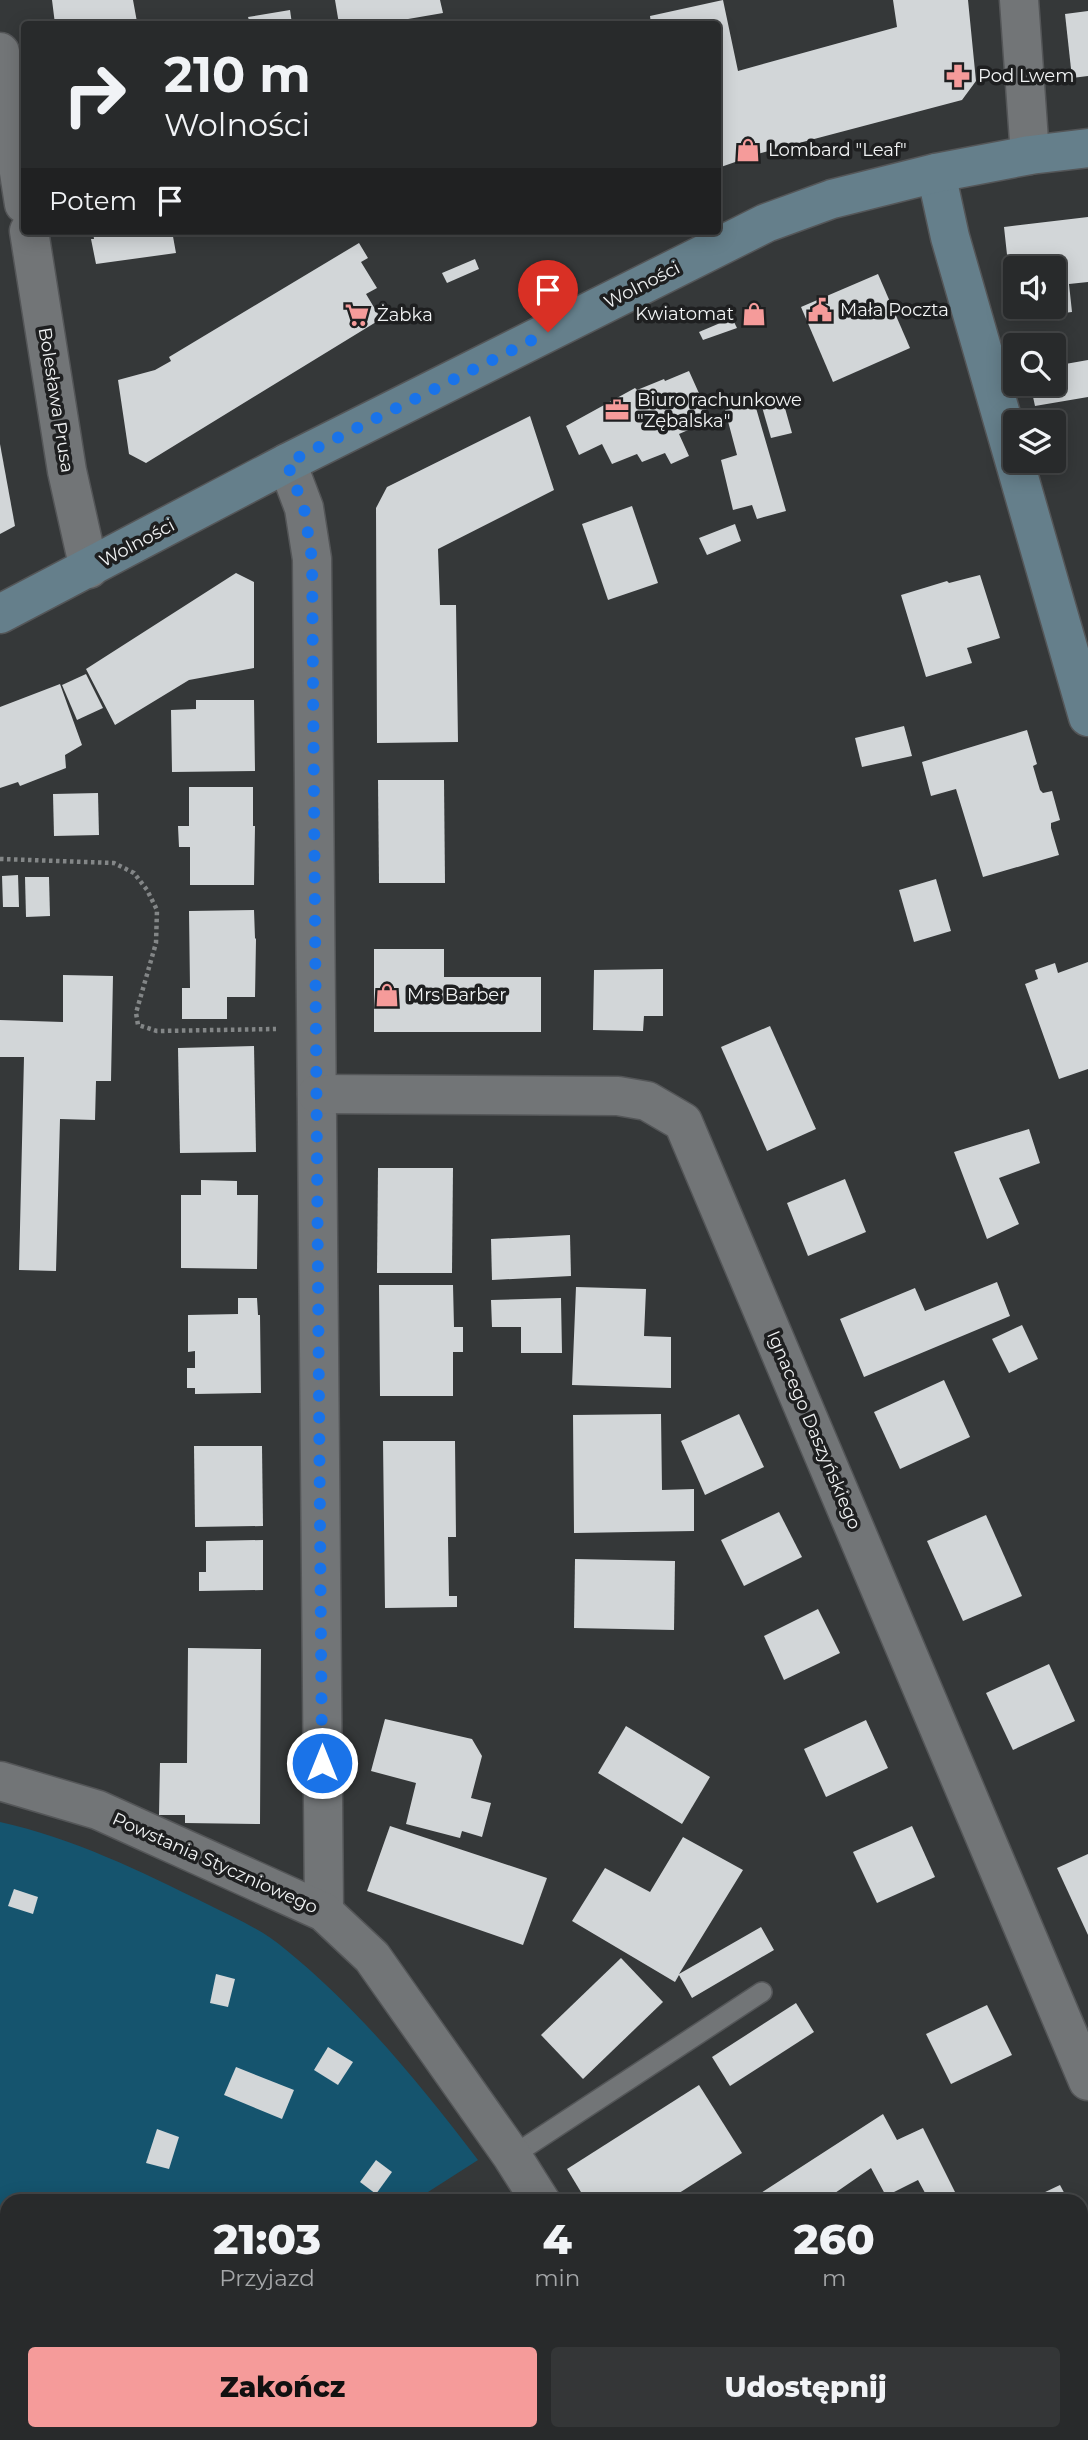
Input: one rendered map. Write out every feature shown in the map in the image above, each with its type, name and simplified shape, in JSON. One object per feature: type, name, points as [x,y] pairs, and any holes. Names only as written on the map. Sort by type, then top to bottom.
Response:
[{"type":"street","points":[[1019,0],[1030,155]]},
{"type":"street","points":[[0,51],[21,185]]},
{"type":"street","name":"Wolności","points":[[0,614],[287,463],[766,223],[832,199],[936,173],[1030,155],[1088,148]]},
{"type":"street","points":[[936,173],[950,237],[1088,717]]},
{"type":"street","name":"Bolesława Prusa","points":[[30,235],[67,471],[89,569]]},
{"type":"street","points":[[287,463],[304,508],[312,559],[324,1912]]},
{"type":"street","name":"Ignacego Daszyńskiego","points":[[317,1094],[618,1096],[647,1101],[683,1122],[1088,2081]]},
{"type":"street","name":"Powstania Styczniowego","points":[[0,1781],[98,1810],[324,1912],[372,1957],[536,2194]]},
{"type":"lane","points":[[512,2156],[762,1992]]},
{"type":"path","points":[[0,859],[114,863],[135,873],[148,890],[157,910],[156,943],[136,1013],[138,1025],[158,1031],[279,1029]]},
{"type":"shaded area","points":[[0,1822],[54,1837],[106,1857],[237,1919],[276,1942],[312,1972],[364,2023],[411,2076],[478,2160],[425,2194],[0,2194]]},
{"type":"building","points":[[52,0],[133,0],[137,21],[55,21]]},
{"type":"building","points":[[335,0],[440,0],[443,13],[396,21],[338,21]]},
{"type":"building","points":[[723,0],[738,71],[897,27],[893,0],[968,0],[976,81],[962,100],[761,153],[721,167],[721,21],[651,21],[650,16]]},
{"type":"building","points":[[290,10],[292,21],[249,21],[248,17]]},
{"type":"building","points":[[1088,11],[1088,76],[1072,78],[1065,14]]},
{"type":"building","points":[[1088,217],[1088,282],[1069,284],[1072,312],[1066,313],[1066,256],[1007,256],[1004,227]]},
{"type":"building","points":[[94,235],[173,235],[176,253],[96,264],[91,239],[94,239]]},
{"type":"building","points":[[359,243],[368,258],[361,262],[377,288],[366,294],[381,319],[146,463],[129,454],[118,380],[155,370],[171,361],[169,357]]},
{"type":"building","points":[[475,259],[479,269],[447,283],[442,273]]},
{"type":"building","points":[[878,274],[910,348],[833,382],[801,307]]},
{"type":"building","points":[[732,318],[737,328],[703,340],[699,332]]},
{"type":"building","points":[[1088,360],[1088,397],[1035,406],[1033,396],[1066,396],[1066,364]]},
{"type":"building","points":[[689,371],[711,420],[679,434],[689,456],[671,464],[665,453],[642,462],[637,454],[612,464],[602,444],[579,455],[566,426],[635,388],[637,390]]},
{"type":"building","points":[[781,394],[792,433],[771,438],[760,400]]},
{"type":"building","points":[[749,396],[750,402],[754,401],[786,511],[757,519],[752,505],[733,510],[721,460],[737,455],[725,410],[728,409],[726,403]]},
{"type":"building","points":[[530,416],[554,490],[438,549],[440,605],[456,605],[458,742],[377,743],[376,508],[387,487]]},
{"type":"building","points":[[0,444],[15,526],[0,534]]},
{"type":"building","points":[[632,506],[658,583],[608,600],[582,524]]},
{"type":"building","points":[[735,524],[741,541],[707,555],[699,538]]},
{"type":"building","points":[[236,573],[254,582],[254,668],[189,680],[115,725],[86,669]]},
{"type":"building","points":[[980,575],[1000,638],[967,648],[972,663],[926,677],[901,595],[947,581],[949,583]]},
{"type":"building","points":[[86,674],[103,708],[77,720],[62,685]]},
{"type":"building","points":[[60,684],[82,745],[65,755],[66,768],[20,786],[18,782],[0,788],[0,707]]},
{"type":"building","points":[[196,700],[254,700],[255,771],[172,772],[171,710],[196,709]]},
{"type":"building","points":[[904,726],[912,756],[862,767],[855,738]]},
{"type":"building","points":[[1027,730],[1037,764],[1033,766],[1040,790],[1043,793],[1052,791],[1060,820],[1051,823],[1059,855],[983,877],[956,789],[931,796],[922,762]]},
{"type":"building","points":[[378,780],[444,780],[445,883],[379,883]]},
{"type":"building","points":[[189,787],[253,787],[254,885],[190,885],[190,847],[179,847],[178,826],[189,826]]},
{"type":"building","points":[[98,793],[99,835],[54,836],[53,794]]},
{"type":"building","points":[[18,875],[19,907],[3,907],[2,876]]},
{"type":"building","points":[[25,877],[49,877],[50,916],[26,917]]},
{"type":"building","points":[[936,879],[951,931],[914,942],[899,890]]},
{"type":"building","points":[[254,910],[255,997],[227,997],[227,1019],[182,1019],[182,988],[190,988],[189,911]]},
{"type":"building","points":[[374,949],[444,949],[444,977],[541,977],[541,1032],[374,1032]]},
{"type":"building","points":[[1088,962],[1088,1069],[1059,1079],[1025,984],[1038,979],[1035,970],[1055,963],[1058,973]]},
{"type":"building","points":[[663,969],[663,1016],[644,1016],[643,1031],[593,1030],[594,970]]},
{"type":"building","points":[[63,975],[113,976],[111,1081],[96,1081],[95,1120],[60,1119],[56,1271],[19,1270],[24,1057],[0,1057],[0,1020],[63,1022]]},
{"type":"building","points":[[770,1026],[816,1129],[767,1151],[721,1047]]},
{"type":"building","points":[[254,1046],[256,1152],[180,1153],[178,1048]]},
{"type":"building","points":[[1029,1129],[1040,1163],[999,1178],[1019,1224],[987,1239],[954,1152]]},
{"type":"building","points":[[378,1168],[453,1168],[452,1273],[377,1273]]},
{"type":"building","points":[[845,1179],[866,1232],[808,1256],[787,1203]]},
{"type":"building","points":[[201,1180],[237,1181],[237,1195],[258,1195],[257,1269],[181,1268],[181,1195],[201,1195]]},
{"type":"building","points":[[570,1235],[571,1276],[492,1280],[491,1239]]},
{"type":"building","points":[[997,1282],[1010,1316],[864,1377],[840,1319],[915,1288],[925,1311]]},
{"type":"building","points":[[379,1285],[453,1285],[454,1327],[463,1327],[463,1352],[453,1352],[453,1396],[380,1396]]},
{"type":"building","points":[[576,1287],[646,1289],[644,1336],[671,1337],[671,1388],[572,1385]]},
{"type":"building","points":[[238,1298],[257,1298],[260,1315],[261,1393],[195,1394],[195,1388],[187,1388],[187,1368],[195,1368],[195,1351],[188,1352],[188,1315],[238,1314]]},
{"type":"building","points":[[561,1298],[562,1353],[521,1353],[521,1327],[492,1327],[491,1300]]},
{"type":"building","points":[[1022,1325],[1038,1359],[1009,1373],[992,1339]]},
{"type":"building","points":[[944,1380],[970,1437],[900,1469],[874,1412]]},
{"type":"building","points":[[661,1414],[662,1490],[694,1489],[694,1531],[574,1533],[573,1415]]},
{"type":"building","points":[[739,1414],[764,1467],[705,1495],[681,1441]]},
{"type":"building","points":[[383,1441],[455,1441],[456,1537],[448,1537],[449,1596],[457,1596],[457,1607],[385,1608]]},
{"type":"building","points":[[194,1446],[262,1446],[263,1526],[195,1527]]},
{"type":"building","points":[[779,1512],[802,1557],[744,1586],[721,1540]]},
{"type":"building","points":[[986,1515],[1022,1596],[963,1621],[927,1541]]},
{"type":"building","points":[[263,1540],[263,1590],[199,1591],[199,1572],[206,1572],[206,1541]]},
{"type":"building","points":[[575,1559],[675,1561],[674,1630],[574,1628]]},
{"type":"building","points":[[818,1609],[840,1653],[784,1680],[764,1636]]},
{"type":"building","points":[[188,1648],[261,1649],[260,1824],[185,1823],[185,1815],[159,1815],[160,1763],[187,1763]]},
{"type":"building","points":[[1049,1664],[1075,1721],[1013,1750],[986,1693]]},
{"type":"building","points":[[385,1719],[472,1739],[482,1756],[471,1798],[491,1803],[482,1837],[462,1831],[460,1838],[406,1824],[416,1783],[371,1771]]},
{"type":"building","points":[[866,1720],[888,1768],[826,1797],[804,1749]]},
{"type":"building","points":[[626,1726],[710,1777],[682,1824],[598,1773]]},
{"type":"building","points":[[390,1826],[547,1878],[523,1945],[367,1891]]},
{"type":"building","points":[[912,1826],[935,1877],[877,1903],[853,1852]]},
{"type":"building","points":[[683,1837],[743,1870],[679,1974],[761,1927],[774,1950],[692,1998],[679,1975],[675,1982],[572,1921],[605,1868],[650,1892]]},
{"type":"building","points":[[1088,1854],[1088,1935],[1057,1868]]},
{"type":"building","points":[[14,1889],[38,1897],[33,1914],[8,1906]]},
{"type":"building","points":[[621,1958],[663,2002],[583,2079],[541,2035]]},
{"type":"building","points":[[216,1974],[235,1979],[228,2007],[210,2003]]},
{"type":"building","points":[[796,2003],[814,2032],[730,2086],[712,2057]]},
{"type":"building","points":[[987,2005],[1012,2055],[951,2084],[926,2034]]},
{"type":"building","points":[[328,2047],[353,2062],[338,2085],[314,2070]]},
{"type":"building","points":[[236,2067],[294,2090],[282,2119],[224,2095]]},
{"type":"building","points":[[699,2085],[742,2153],[678,2194],[582,2194],[567,2169]]},
{"type":"building","points":[[883,2114],[897,2140],[923,2128],[956,2194],[926,2194],[918,2180],[885,2194],[871,2168],[834,2194],[759,2194]]},
{"type":"building","points":[[157,2129],[179,2137],[169,2169],[146,2163]]},
{"type":"building","points":[[376,2160],[392,2172],[376,2194],[360,2182]]},
{"type":"building","points":[[1060,2185],[1065,2194],[1041,2194]]},
{"type":"place","name":"Pod Lwem","points":[[958,76]]},
{"type":"place","name":"Lombard \"Leaf\"","points":[[748,150]]},
{"type":"place","name":"Mała Poczta","points":[[820,310]]},
{"type":"place","name":"Kwiatomat","points":[[754,314]]},
{"type":"place","name":"Żabka","points":[[357,315]]},
{"type":"place","name":"Biuro rachunkowe \"Zębalska\"","points":[[617,410]]},
{"type":"place","name":"Mrs Barber","points":[[387,995]]},
{"type":"route","points":[[322,1763],[312,559],[304,508],[287,463],[548,332]]}]
